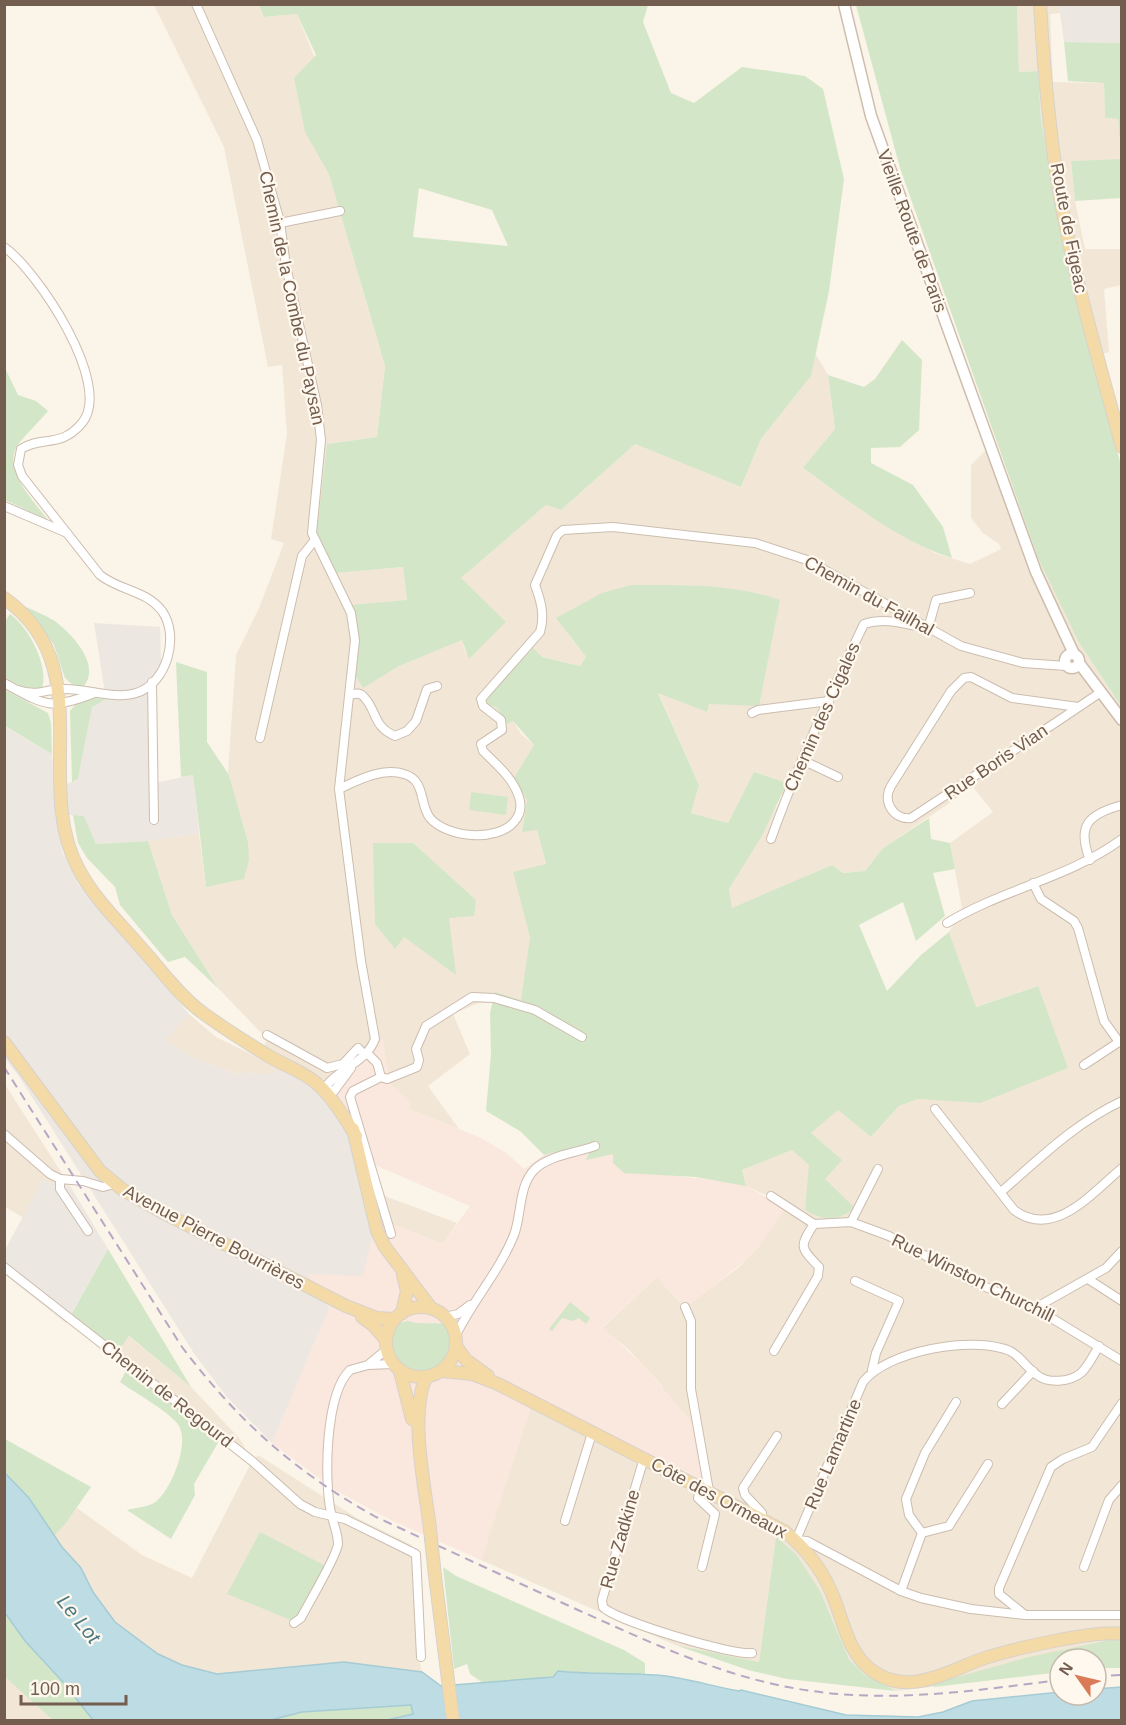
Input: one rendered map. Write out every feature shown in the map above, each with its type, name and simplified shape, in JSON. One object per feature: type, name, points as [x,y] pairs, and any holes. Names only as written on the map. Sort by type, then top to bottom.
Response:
[{"type":"main road","name":"Route de Figeac","points":[[1040,4],[1050,128],[1063,213],[1080,290],[1122,447]]},
{"type":"main road","points":[[4,598],[28,618],[50,655],[59,689],[61,792],[65,829],[78,868],[92,891],[197,1009],[248,1042],[303,1065],[329,1088],[350,1116],[377,1231],[400,1268],[431,1308],[446,1317],[456,1341],[454,1355],[442,1371],[426,1377],[417,1377],[397,1367]]},
{"type":"main road","name":"Avenue Pierre Bourrières","points":[[4,1042],[100,1171],[114,1184],[160,1211],[346,1306],[377,1318],[398,1316]]},
{"type":"main road","points":[[400,1268],[407,1291],[386,1345],[397,1367],[423,1462]]},
{"type":"main road","name":"Avenue Pierre Bourrières","points":[[346,1306],[374,1325],[386,1345]]},
{"type":"main road","points":[[398,1316],[411,1308],[431,1308]]},
{"type":"main road","name":"Côte des Ormeaux","points":[[456,1341],[466,1360],[498,1384]]},
{"type":"main road","name":"Côte des Ormeaux","points":[[442,1371],[472,1374],[498,1384],[761,1519],[796,1540],[826,1582],[848,1639],[859,1658],[882,1676],[898,1682],[925,1680],[996,1655],[1098,1634],[1122,1634]]},
{"type":"main road","points":[[426,1377],[418,1400],[443,1651],[453,1720]]},
{"type":"street","name":"Chemin de la Combe du Paysan","points":[[196,4],[257,140],[280,223],[286,266],[317,405],[321,440],[312,533],[351,613],[354,628],[350,695],[339,789],[361,961],[375,1033],[374,1043],[366,1054]]},
{"type":"street","name":"Vieille Route de Paris","points":[[844,4],[871,116],[1036,572],[1062,628],[1071,661]]},
{"type":"street","points":[[280,223],[340,210]]},
{"type":"street","points":[[4,248],[17,256],[54,306],[83,364],[90,400],[88,413],[82,423],[58,441],[30,443],[21,449],[18,465],[22,476],[99,575],[111,584],[139,592],[152,600],[164,614],[170,631],[170,650],[163,670],[136,694],[92,693],[59,689],[32,695],[18,690]]},
{"type":"street","points":[[4,506],[67,533]]},
{"type":"street","name":"Chemin du Failhal","points":[[339,789],[380,773],[405,774],[417,782],[428,816],[454,832],[484,835],[505,830],[514,822],[521,807],[520,798],[512,781],[483,751],[481,744],[502,730],[501,720],[483,706],[482,699],[540,632],[543,621],[535,585],[557,535],[563,530],[613,527],[755,543],[807,560],[904,612],[928,629],[961,646],[1023,663],[1053,666],[1071,661]]},
{"type":"street","points":[[260,738],[302,556],[314,541]]},
{"type":"street","points":[[928,629],[936,600],[970,593]]},
{"type":"street","name":"Chemin des Cigales","points":[[771,839],[844,661],[864,624],[875,620],[928,629]]},
{"type":"street","points":[[1071,661],[1091,678],[1122,720]]},
{"type":"street","name":"Rue Boris Vian","points":[[1078,707],[1012,698],[971,677],[964,678],[951,691],[886,794],[891,809],[904,819],[911,818],[1101,692]]},
{"type":"street","points":[[152,682],[154,820]]},
{"type":"street","points":[[4,683],[34,699],[60,705],[92,693]]},
{"type":"street","points":[[350,695],[357,693],[363,696],[378,724],[396,736],[412,727],[427,689],[437,686]]},
{"type":"street","points":[[752,713],[758,710],[829,701]]},
{"type":"street","points":[[802,760],[810,766],[838,777]]},
{"type":"street","points":[[1090,860],[1084,835],[1085,826],[1100,812],[1122,805]]},
{"type":"street","points":[[947,923],[982,903],[1090,860],[1122,839]]},
{"type":"street","points":[[1033,883],[1041,899],[1074,921],[1078,928],[1104,1021],[1120,1041],[1084,1065]]},
{"type":"street","points":[[391,1234],[351,1097],[353,1091],[381,1077],[387,1079],[417,1067],[419,1060],[416,1049],[426,1026],[472,997],[494,998],[535,1010],[582,1037]]},
{"type":"street","points":[[267,1035],[327,1068],[343,1064],[358,1048],[377,1063],[381,1077]]},
{"type":"street","points":[[329,1088],[366,1054]]},
{"type":"street","points":[[1001,1192],[1067,1134],[1098,1112],[1122,1101]]},
{"type":"street","points":[[935,1109],[1023,1216],[1041,1221],[1065,1215],[1122,1168]]},
{"type":"street","points":[[4,1134],[50,1174],[60,1179],[83,1181],[103,1187],[114,1184]]},
{"type":"street","points":[[456,1341],[475,1300],[505,1255],[514,1232],[525,1185],[532,1173],[557,1157],[596,1146]]},
{"type":"street","points":[[851,1222],[878,1169]]},
{"type":"street","points":[[83,1181],[100,1171]]},
{"type":"street","points":[[60,1179],[60,1189],[88,1231]]},
{"type":"street","points":[[771,1196],[814,1224],[802,1242],[802,1250],[819,1267],[818,1276],[774,1351]]},
{"type":"street","name":"Rue Winston Churchill","points":[[814,1224],[851,1222],[889,1236],[974,1282],[1035,1308],[1122,1361]]},
{"type":"street","points":[[1035,1308],[1088,1280],[1106,1268],[1122,1251]]},
{"type":"street","name":"Chemin de Regourd","points":[[4,1268],[252,1461],[300,1504],[315,1512],[331,1514],[416,1554],[421,1657]]},
{"type":"street","points":[[1088,1280],[1122,1301]]},
{"type":"street","name":"Rue Lamartine","points":[[796,1540],[863,1382],[873,1370],[876,1353],[898,1301],[855,1281]]},
{"type":"street","points":[[446,1317],[458,1314],[475,1300]]},
{"type":"street","points":[[685,1307],[691,1321],[691,1389],[705,1490],[698,1498],[715,1514],[702,1567]]},
{"type":"street","points":[[873,1370],[950,1344],[971,1343],[1010,1351],[1039,1377],[1054,1381],[1069,1379],[1081,1372],[1099,1346]]},
{"type":"street","points":[[368,1365],[386,1345]]},
{"type":"street","points":[[294,1623],[301,1618],[333,1561],[338,1545],[331,1514],[327,1452],[330,1422],[346,1374],[350,1370],[368,1365],[397,1367]]},
{"type":"street","points":[[1002,1404],[1033,1371]]},
{"type":"street","points":[[922,1533],[909,1515],[906,1499],[925,1453],[956,1402]]},
{"type":"street","points":[[1025,1615],[999,1593],[999,1588],[1051,1467],[1063,1459],[1092,1447],[1122,1403]]},
{"type":"street","points":[[565,1521],[591,1433]]},
{"type":"street","points":[[761,1519],[762,1513],[745,1496],[743,1488],[777,1436]]},
{"type":"street","name":"Rue Zadkine","points":[[644,1458],[602,1600],[603,1607],[642,1625],[721,1649],[752,1653]]},
{"type":"street","points":[[922,1533],[949,1526],[988,1464]]},
{"type":"street","points":[[1084,1567],[1109,1500],[1122,1485]]},
{"type":"street","points":[[902,1591],[922,1533]]},
{"type":"street","points":[[796,1540],[807,1541],[921,1599],[971,1609],[1025,1615],[1122,1615]]},
{"type":"shaded area","points":[[154,5],[259,5],[265,17],[297,14],[347,137],[358,274],[385,366],[377,437],[327,444],[336,573],[403,567],[407,600],[363,687],[399,666],[462,639],[466,655],[461,578],[546,505],[561,510],[635,444],[741,487],[761,439],[811,376],[815,353],[828,375],[835,429],[804,469],[865,513],[935,553],[970,564],[1001,549],[999,544],[983,533],[971,518],[971,465],[995,441],[1038,558],[1078,641],[1121,706],[1121,1668],[1108,1668],[1108,1647],[1048,1647],[1048,1673],[896,1691],[865,1675],[849,1659],[820,1591],[776,1538],[759,1662],[675,1645],[481,1560],[535,1394],[599,1430],[663,1387],[629,1350],[602,1328],[657,1277],[683,1306],[688,1305],[739,1267],[760,1245],[768,1196],[746,1186],[742,1170],[792,1150],[837,1109],[871,1137],[899,1106],[918,1099],[941,1099],[1038,986],[975,1007],[949,932],[962,908],[950,843],[993,812],[973,787],[883,848],[865,871],[843,873],[832,865],[732,909],[729,889],[783,796],[754,773],[728,823],[691,813],[699,785],[658,692],[707,711],[708,704],[762,594],[690,585],[631,585],[570,637],[586,657],[580,666],[542,657],[490,707],[498,709],[513,721],[522,735],[534,745],[515,778],[527,800],[522,831],[537,829],[590,1045],[494,1002],[479,1003],[453,1014],[470,1054],[428,1086],[459,1129],[409,1109],[410,1103],[390,1084],[333,1093],[251,1072],[237,1074],[196,1059],[164,1040],[189,1014],[216,1037],[259,1058],[267,1039],[218,988],[172,915],[148,841],[199,833],[206,887],[248,842],[228,772],[236,655],[259,608],[284,543],[271,539],[287,434],[282,365],[268,367],[224,147]]},
{"type":"shaded area","points":[[1017,5],[1059,5],[1060,13],[1050,14],[1053,82],[1104,83],[1105,118],[1118,119],[1121,160],[1071,161],[1075,201],[1085,249],[1121,249],[1121,285],[1104,289],[1109,352],[1091,358],[1060,224],[1041,120],[1038,71],[1019,72]]},
{"type":"shaded area","points":[[1059,5],[1121,5],[1121,43],[1064,42]]},
{"type":"shaded area","points":[[94,623],[160,627],[161,662],[151,691],[155,783],[193,775],[199,833],[148,841],[96,844],[84,816],[55,814],[63,854],[79,885],[189,1014],[165,1040],[196,1059],[237,1074],[250,1072],[265,1075],[278,1070],[333,1093],[357,1137],[374,1228],[363,1276],[307,1274],[329,1308],[272,1443],[227,1397],[195,1355],[20,1078],[5,1058],[4,726],[52,754],[54,790],[78,779],[92,706],[106,699]]},
{"type":"shaded area","points":[[383,1038],[390,1084],[410,1103],[409,1109],[481,1138],[506,1153],[524,1169],[544,1155],[595,1141],[614,1154],[624,1173],[653,1173],[743,1184],[785,1208],[760,1245],[747,1259],[688,1306],[684,1306],[657,1277],[602,1327],[645,1367],[695,1426],[707,1487],[535,1395],[481,1560],[393,1521],[335,1490],[272,1443],[329,1308],[306,1274],[374,1228],[391,1224],[443,1244],[470,1206],[361,1159],[333,1093]]},
{"type":"shaded area","points":[[4,1083],[70,1186],[42,1181],[24,1218],[5,1207]]},
{"type":"shaded area","points":[[42,1181],[70,1186],[108,1249],[66,1323],[5,1275],[5,1250]]},
{"type":"shaded area","points":[[382,1195],[457,1223],[443,1244],[391,1224]]},
{"type":"shaded area","points":[[128,1336],[191,1387],[240,1439],[249,1455],[255,1459],[258,1455],[357,1518],[412,1545],[416,1646],[422,1672],[344,1662],[217,1674],[182,1665],[158,1654],[115,1622],[93,1592],[81,1568],[54,1536],[77,1508],[142,1555],[192,1578],[250,1465],[113,1358]]},
{"type":"shaded area","points":[[5,1653],[55,1720],[5,1720]]},
{"type":"green space","points":[[259,5],[648,5],[643,22],[671,93],[694,103],[742,67],[805,76],[823,89],[844,179],[829,291],[811,376],[761,439],[741,487],[635,444],[561,510],[546,505],[461,578],[506,622],[469,659],[462,640],[399,666],[363,688],[354,673],[358,638],[351,605],[407,600],[403,567],[336,573],[317,532],[327,444],[377,437],[385,366],[329,174],[305,132],[294,78],[316,55],[297,14],[264,17]],"holes":[[[419,188],[492,210],[508,246],[413,237]]]},
{"type":"green space","points":[[856,5],[1017,5],[1019,72],[1038,71],[1041,120],[1060,224],[1090,356],[1121,465],[1121,706],[1078,641],[1038,558],[900,168]]},
{"type":"green space","points":[[1064,42],[1121,43],[1121,159],[1118,119],[1105,118],[1104,83],[1068,81]]},
{"type":"green space","points":[[1121,159],[1121,198],[1075,201],[1071,161]]},
{"type":"green space","points":[[902,340],[922,360],[919,430],[900,447],[871,448],[871,463],[913,485],[943,527],[952,558],[932,551],[893,531],[803,468],[835,429],[828,375],[864,387],[875,379]]},
{"type":"green space","points":[[4,366],[18,395],[36,401],[48,411],[19,443],[14,453],[14,463],[21,484],[48,520],[5,500]]},
{"type":"green space","points":[[631,585],[725,588],[744,590],[780,600],[759,706],[709,704],[707,712],[658,693],[699,785],[691,813],[728,823],[754,772],[787,783],[763,834],[729,889],[732,908],[832,865],[843,873],[865,871],[883,848],[929,818],[931,839],[950,843],[955,869],[933,873],[945,916],[916,941],[903,902],[859,925],[887,991],[921,955],[949,932],[976,1007],[1038,986],[1068,1068],[980,1103],[918,1099],[899,1106],[871,1137],[838,1110],[811,1133],[842,1160],[825,1179],[855,1208],[843,1215],[824,1218],[805,1210],[809,1165],[792,1150],[742,1170],[746,1186],[695,1177],[624,1173],[613,1163],[613,1154],[586,1160],[594,1142],[544,1155],[520,1131],[486,1111],[491,1054],[490,1013],[495,992],[521,1000],[530,937],[513,872],[546,864],[537,830],[522,832],[527,800],[514,778],[534,745],[513,721],[507,724],[498,709],[486,703],[486,698],[533,648],[542,657],[580,666],[586,657],[556,618],[602,593]]},
{"type":"green space","points":[[26,607],[60,625],[82,649],[89,668],[89,678],[84,686],[74,686],[65,678],[54,645]]},
{"type":"green space","points":[[10,614],[31,638],[36,649],[43,670],[42,688],[31,691],[5,678],[5,621]]},
{"type":"green space","points":[[176,662],[207,672],[207,742],[229,775],[248,842],[249,860],[244,879],[206,887],[193,775],[181,777]]},
{"type":"green space","points":[[4,689],[48,713],[51,723],[52,754],[5,726]]},
{"type":"green space","points":[[95,698],[106,699],[92,707],[78,779],[72,782],[70,711],[77,703]]},
{"type":"green space","points":[[471,792],[508,797],[506,815],[469,810]]},
{"type":"green space","points":[[73,815],[84,816],[96,844],[148,841],[172,915],[218,988],[185,957],[168,962],[120,905],[115,887],[87,858],[78,843]]},
{"type":"green space","points":[[373,843],[413,843],[476,900],[474,916],[449,918],[456,975],[404,937],[395,949],[375,924]]},
{"type":"green space","points":[[108,1249],[191,1387],[129,1336],[118,1351],[71,1315]]},
{"type":"green space","points":[[570,1302],[590,1318],[586,1324],[579,1318],[573,1321],[562,1318],[552,1331],[549,1329]]},
{"type":"green space","points":[[408,1321],[445,1324],[451,1339],[450,1352],[444,1363],[434,1370],[423,1374],[411,1373],[400,1367],[391,1355],[388,1343],[393,1327],[395,1324]]},
{"type":"green space","points":[[127,1369],[219,1441],[194,1484],[195,1495],[171,1539],[127,1510],[154,1503],[167,1488],[181,1453],[181,1431],[177,1423],[165,1412],[120,1382]]},
{"type":"green space","points":[[5,1439],[91,1487],[54,1536],[29,1498],[5,1472]]},
{"type":"green space","points":[[260,1532],[326,1566],[298,1618],[293,1621],[227,1594]]},
{"type":"green space","points":[[776,1537],[796,1554],[820,1591],[849,1659],[865,1675],[896,1691],[787,1679],[748,1670],[675,1645],[759,1662]]},
{"type":"green space","points":[[443,1567],[456,1576],[624,1650],[645,1663],[645,1676],[558,1671],[554,1677],[483,1683],[470,1674],[467,1664],[454,1669]]},
{"type":"green space","points":[[4,1613],[93,1720],[53,1720],[5,1677]]},
{"type":"green space","points":[[1114,1639],[1121,1641],[1121,1668],[1108,1668],[1108,1647],[1076,1647]]},
{"type":"green space","points":[[1048,1653],[1048,1673],[934,1687],[932,1684]]},
{"type":"green space","points":[[411,1705],[413,1714],[387,1720],[271,1720],[302,1712]]},
{"type":"water","name":"Le Lot","points":[[4,1472],[29,1498],[62,1547],[81,1568],[93,1592],[115,1622],[158,1654],[182,1665],[217,1674],[344,1662],[422,1672],[441,1686],[553,1677],[558,1671],[652,1675],[741,1690],[846,1715],[918,1717],[943,1712],[972,1701],[1048,1693],[1048,1707],[1108,1707],[1108,1688],[1121,1687],[1121,1720],[387,1720],[413,1714],[411,1705],[302,1712],[271,1720],[93,1720],[62,1681],[25,1641],[5,1613]]},
{"type":"railway","points":[[4,1067],[182,1347],[203,1374],[270,1443],[319,1482],[347,1500],[376,1517],[664,1648],[722,1670],[781,1686],[874,1696],[936,1694],[1048,1681]]},
{"type":"railway","points":[[1108,1676],[1122,1675]]}]
